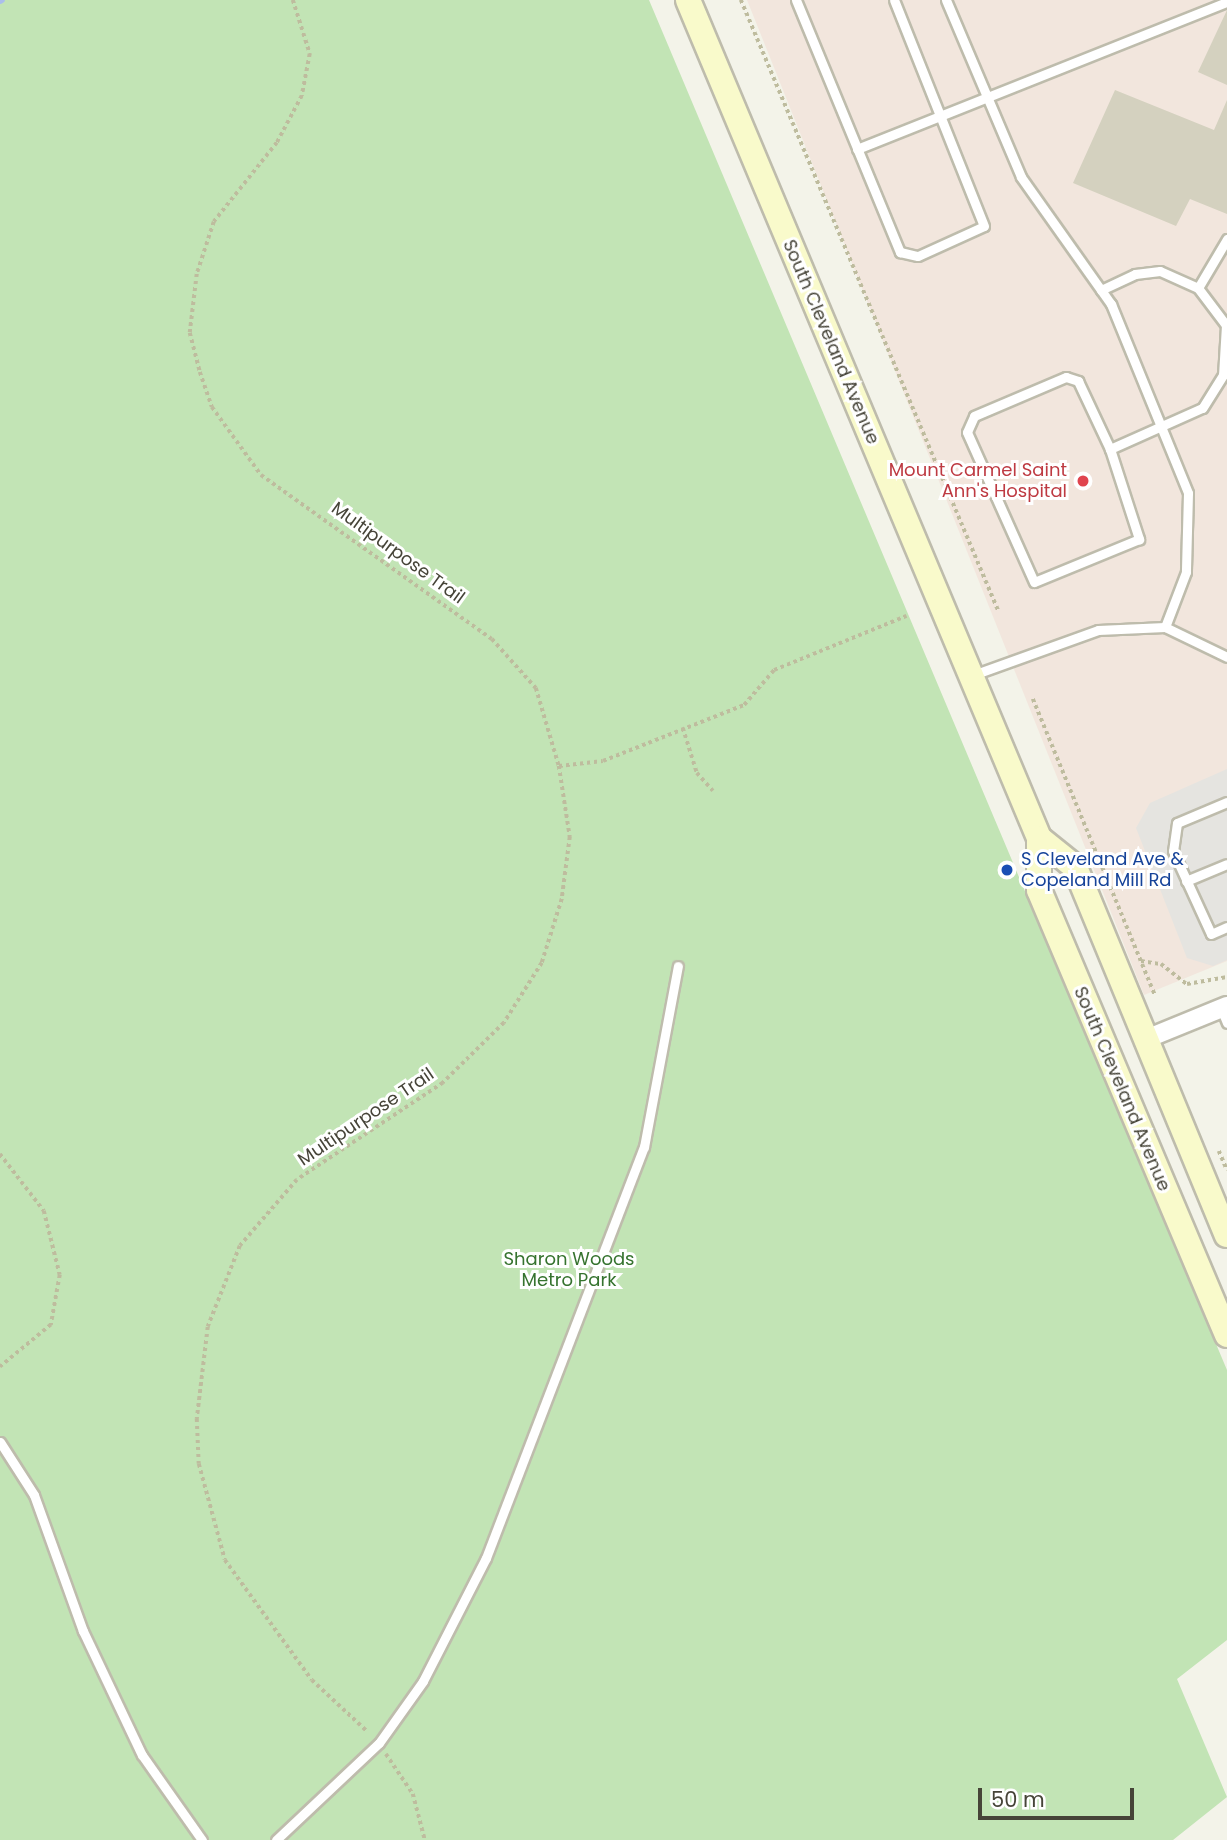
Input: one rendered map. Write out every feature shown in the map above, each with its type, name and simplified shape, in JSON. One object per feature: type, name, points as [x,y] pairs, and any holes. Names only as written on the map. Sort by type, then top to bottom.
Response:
[{"type":"main road","name":"South Cleveland Avenue","points":[[688,0],[1039,838],[1039,890],[1227,1335]]},
{"type":"main road","name":"South Cleveland Avenue","points":[[1039,838],[1075,867],[1157,1035],[1227,1235]]},
{"type":"street","points":[[1157,1035],[1225,1012]]},
{"type":"lane","points":[[796,0],[900,252],[918,256],[984,226],[894,0]]},
{"type":"lane","points":[[946,0],[1021,177],[1101,290],[1163,429],[1188,493],[1192,530],[1186,572],[1165,627]]},
{"type":"lane","points":[[857,149],[1227,2]]},
{"type":"lane","points":[[1198,288],[1226,236]]},
{"type":"lane","points":[[1101,290],[1135,274],[1160,271],[1198,288],[1226,325],[1227,352],[1214,395],[1163,429],[1110,449]]},
{"type":"lane","points":[[1066,377],[1078,381],[1110,449],[1139,539],[1034,582],[967,432],[974,416],[1066,377]]},
{"type":"lane","points":[[971,676],[1098,630],[1165,627],[1227,657]]},
{"type":"lane","points":[[1227,802],[1177,823],[1173,851],[1211,934],[1227,927]]},
{"type":"lane","points":[[1186,881],[1227,864]]},
{"type":"lane","points":[[276,1840],[379,1743],[423,1681],[473,1582],[538,1427],[644,1147],[678,966]]},
{"type":"lane","points":[[0,1442],[34,1495],[83,1631],[142,1755],[202,1840]]},
{"type":"path","name":"Multipurpose Trail","points":[[293,0],[310,54],[302,96],[277,144],[214,222],[197,274],[190,334],[212,407],[261,475],[492,639],[536,688],[559,766],[570,837],[562,899],[542,963],[504,1023],[443,1083],[297,1180],[240,1246],[208,1327],[197,1419],[199,1464],[225,1560],[312,1679],[379,1743],[413,1794],[425,1840]]},
{"type":"path","points":[[741,0],[998,610]]},
{"type":"path","points":[[559,766],[603,761],[744,705],[774,670],[797,658],[906,616]]},
{"type":"path","points":[[1033,699],[1141,961],[1157,1035]]},
{"type":"path","points":[[683,728],[697,773],[713,791]]},
{"type":"path","points":[[1141,961],[1161,964],[1187,984],[1227,977]]},
{"type":"path","points":[[1216,1144],[1227,1170]]},
{"type":"path","points":[[0,1154],[44,1211],[60,1275],[51,1325],[0,1367]]},
{"type":"shaded area","name":"Mount Carmel Saint Ann's Hospital","points":[[747,0],[1227,0],[1227,961],[1144,995]]},
{"type":"shaded area","points":[[1227,769],[1227,960],[1213,966],[1187,958],[1136,828],[1150,803]]},
{"type":"green space","name":"Sharon Woods Metro Park","points":[[0,0],[649,0],[1227,1370],[1227,1640],[1177,1679],[1227,1797],[1173,1840],[0,1840]]},
{"type":"building","points":[[1227,10],[1227,85],[1198,72]]},
{"type":"building","points":[[1115,90],[1214,130],[1227,100],[1227,214],[1190,199],[1176,226],[1073,183]]},
{"type":"place","name":"Mount Carmel Saint Ann's Hospital","points":[[1083,481]]},
{"type":"place","name":"S Cleveland Ave & Copeland Mill Rd","points":[[1007,870]]}]
